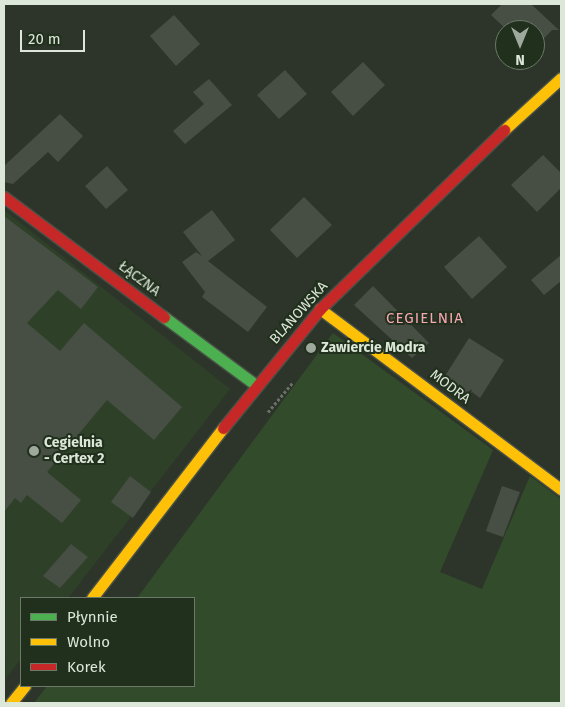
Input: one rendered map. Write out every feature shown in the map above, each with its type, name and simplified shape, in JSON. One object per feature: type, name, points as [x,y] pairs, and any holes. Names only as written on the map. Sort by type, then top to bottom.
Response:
[{"type":"street","name":"BLANOWSKA","points":[[93,597],[256,385],[320,309],[424,203],[561,78]]},
{"type":"street","name":"ŁĄCZNA","points":[[4,197],[256,385]]},
{"type":"street","name":"MODRA","points":[[320,309],[561,489]]},
{"type":"street","points":[[11,703],[24,687]]},
{"type":"shaded area","points":[[4,210],[230,389],[69,597],[20,597],[20,660],[6,678]]},
{"type":"shaded area","points":[[333,333],[493,450],[440,572],[482,589],[530,476],[561,499],[561,703],[34,703],[46,687],[195,687],[195,597],[138,597]]},
{"type":"building","points":[[502,4],[531,4],[559,30],[552,30],[545,37],[545,20],[496,20],[491,15]]},
{"type":"building","points":[[174,15],[200,44],[176,66],[150,36]]},
{"type":"building","points":[[363,62],[385,85],[353,116],[331,92]]},
{"type":"building","points":[[285,70],[307,94],[279,119],[257,95]]},
{"type":"building","points":[[209,79],[232,105],[185,144],[173,131],[204,104],[193,92]]},
{"type":"building","points":[[60,114],[83,136],[58,162],[48,152],[13,184],[4,182],[4,166]]},
{"type":"building","points":[[543,155],[561,173],[561,188],[537,212],[511,185]]},
{"type":"building","points":[[107,166],[128,190],[106,209],[85,186]]},
{"type":"building","points":[[304,197],[332,225],[297,258],[270,230]]},
{"type":"building","points":[[212,210],[235,240],[208,261],[267,307],[248,332],[202,297],[205,292],[182,262],[196,252],[202,256],[183,232]]},
{"type":"building","points":[[4,216],[98,287],[81,309],[58,290],[27,323],[60,351],[84,323],[182,407],[154,440],[107,400],[47,472],[81,500],[62,523],[27,495],[21,503],[15,498],[4,512]]},
{"type":"building","points":[[479,236],[507,267],[472,299],[444,267]]},
{"type":"building","points":[[561,255],[561,281],[544,295],[531,280]]},
{"type":"building","points":[[373,286],[429,343],[412,358],[354,305]]},
{"type":"building","points":[[469,338],[504,360],[480,398],[472,392],[467,399],[445,376]]},
{"type":"building","points":[[130,476],[151,492],[133,518],[111,502]]},
{"type":"building","points":[[502,486],[520,492],[503,537],[486,531]]},
{"type":"building","points":[[71,544],[88,557],[60,588],[43,576]]},
{"type":"traffic: fast","points":[[164,317],[256,385]]},
{"type":"traffic: slow","points":[[504,130],[561,78]]},
{"type":"traffic: slow","points":[[320,309],[561,489]]},
{"type":"traffic: slow","points":[[93,597],[223,428]]},
{"type":"traffic: slow","points":[[11,703],[24,687]]},
{"type":"traffic: jam","points":[[223,428],[320,309],[504,130]]},
{"type":"traffic: jam","points":[[4,197],[164,317]]},
{"type":"place","name":"Zawiercie Modra","points":[[311,348]]},
{"type":"place","name":"Cegielnia - Certex 2","points":[[34,451]]},
{"type":"district","name":"CEGIELNIA","points":[[425,319]]}]
